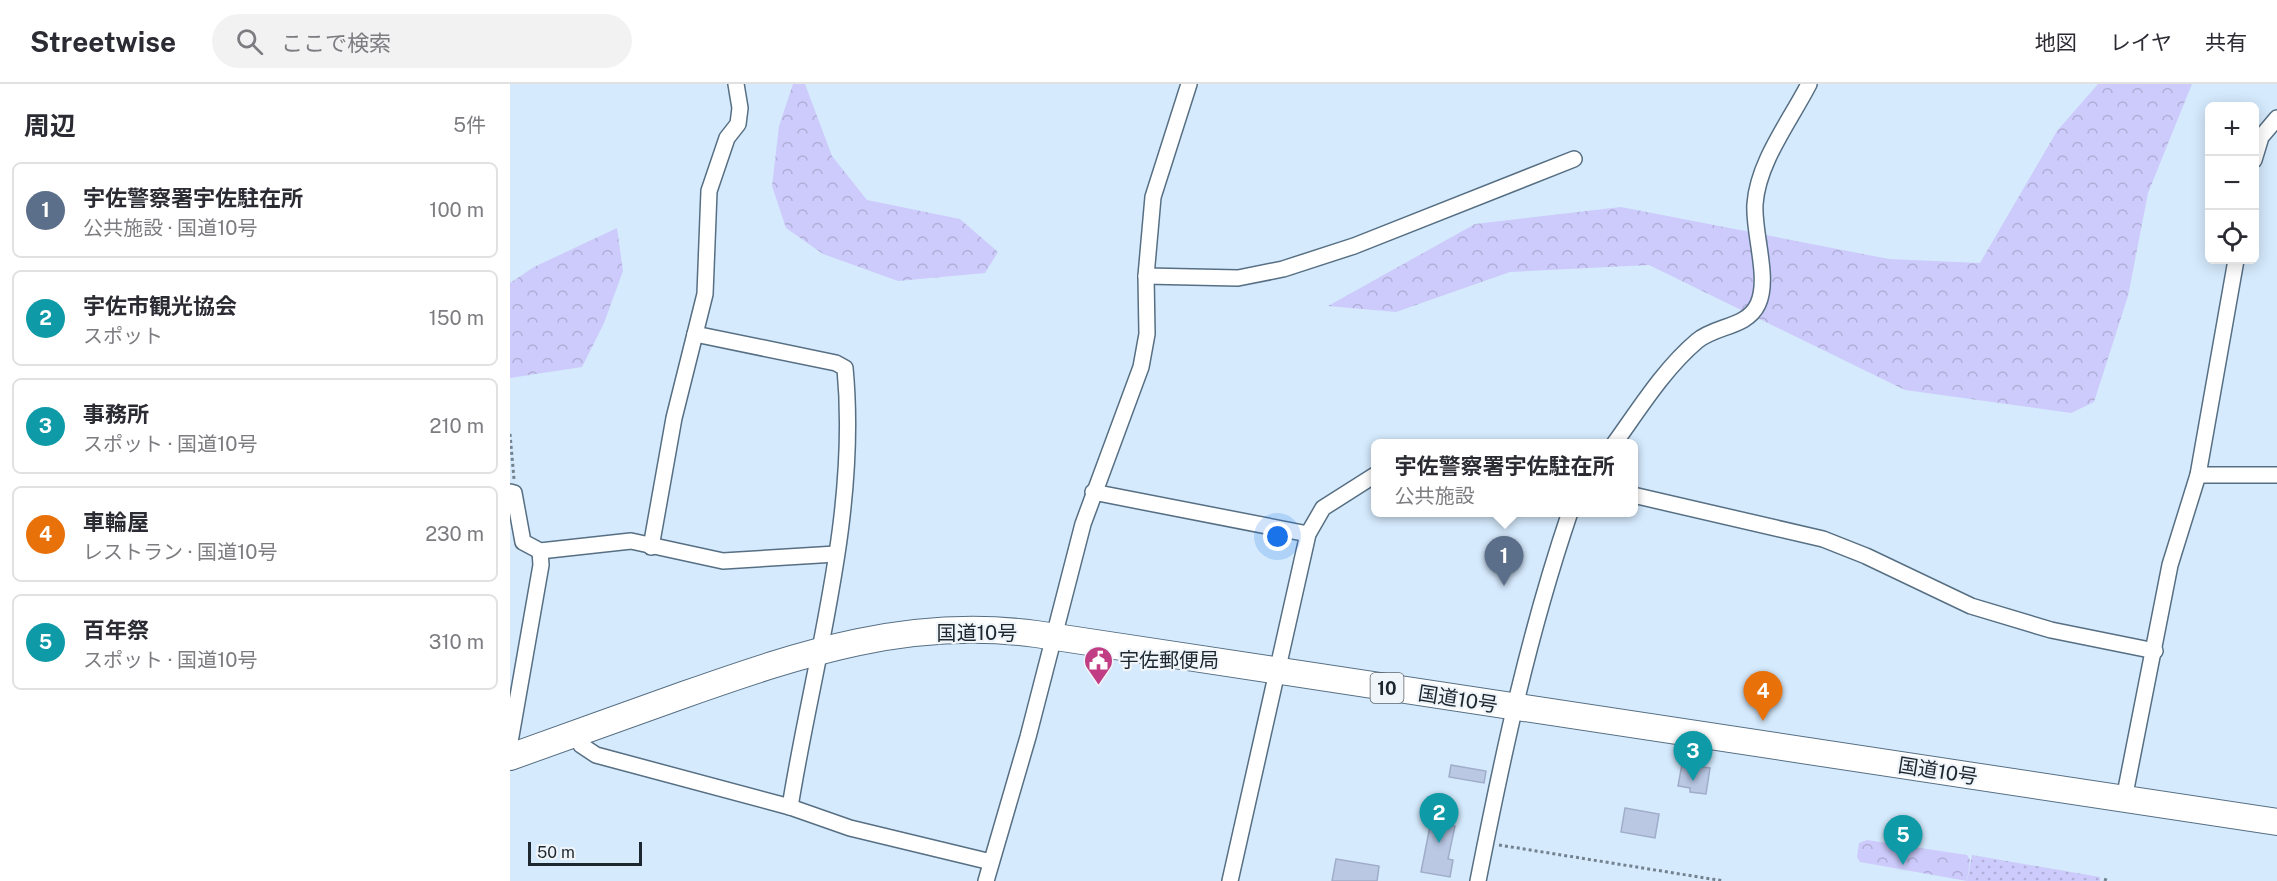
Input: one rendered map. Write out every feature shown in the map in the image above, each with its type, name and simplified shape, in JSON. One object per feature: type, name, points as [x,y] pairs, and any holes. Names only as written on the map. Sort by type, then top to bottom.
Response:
[{"type":"highway","name":"国道10号","points":[[511,751],[576,733],[820,649],[870,638],[947,631],[1054,637],[2277,822]]},
{"type":"street","points":[[651,547],[674,418],[705,294],[708,199],[727,138],[738,124],[740,108],[736,84]]},
{"type":"street","points":[[987,881],[1093,492],[1141,367],[1147,334],[1146,276],[1153,197],[1189,84]]},
{"type":"street","points":[[1618,439],[1664,376],[1696,342],[1710,333],[1745,319],[1758,306],[1762,288],[1755,212],[1757,190],[1774,148],[1809,84]]},
{"type":"street","points":[[2255,156],[2261,137],[2277,118]]},
{"type":"street","points":[[1146,276],[1238,278],[1283,269],[1353,246],[1574,159]]},
{"type":"street","points":[[2124,799],[2155,651],[2170,565],[2198,475],[2235,264]]},
{"type":"street","points":[[695,334],[836,363],[845,368],[849,409],[848,444],[836,554],[790,807]]},
{"type":"street","points":[[2198,475],[2277,475]]},
{"type":"street","points":[[1230,881],[1308,534],[1323,508],[1371,478]]},
{"type":"street","points":[[512,492],[523,542],[540,551],[619,540],[723,561],[836,554]]},
{"type":"street","points":[[1093,492],[1308,534]]},
{"type":"street","points":[[1638,496],[1823,539],[1866,556],[1971,606],[2051,630],[2155,651]]},
{"type":"street","points":[[1478,881],[1513,707],[1547,579],[1569,517]]},
{"type":"street","points":[[511,751],[542,565],[540,551]]},
{"type":"street","points":[[576,733],[581,745],[596,755],[790,807],[850,828],[991,862]]},
{"type":"path","points":[[510,434],[512,492]]},
{"type":"path","points":[[1485,843],[1725,881]]},
{"type":"green space","points":[[793,84],[805,84],[832,156],[867,200],[960,219],[998,252],[985,273],[898,281],[823,254],[786,228],[772,186],[779,126]]},
{"type":"green space","points":[[2098,84],[2192,84],[2148,193],[2128,296],[2094,402],[2071,413],[1905,390],[1649,265],[1510,272],[1396,312],[1328,306],[1475,224],[1621,207],[1889,259],[1980,263],[2057,131]]},
{"type":"green space","points":[[617,228],[623,271],[604,323],[582,367],[510,378],[510,283],[534,267]]},
{"type":"green space","points":[[1867,840],[1967,855],[1970,860],[1967,881],[1860,862],[1857,857],[1859,843]]},
{"type":"green space","points":[[1972,855],[2100,877],[2100,881],[1967,881]]},
{"type":"building","points":[[1682,764],[1710,768],[1706,794],[1690,792],[1690,788],[1678,786]]},
{"type":"building","points":[[1451,765],[1486,771],[1484,783],[1449,777]]},
{"type":"building","points":[[1625,808],[1659,814],[1655,838],[1621,832]]},
{"type":"building","points":[[1431,821],[1455,826],[1448,859],[1453,860],[1450,877],[1421,872]]},
{"type":"building","points":[[1336,859],[1379,866],[1377,881],[1332,881]]},
{"type":"place","name":"宇佐警察署宇佐駐在所","points":[[1504,586]]},
{"type":"place","name":"宇佐郵便局","points":[[1098,686]]},
{"type":"place","name":"車輪屋","points":[[1763,721]]},
{"type":"place","name":"事務所","points":[[1693,781]]},
{"type":"place","name":"宇佐市観光協会","points":[[1439,843]]},
{"type":"place","name":"百年祭","points":[[1903,865]]}]
